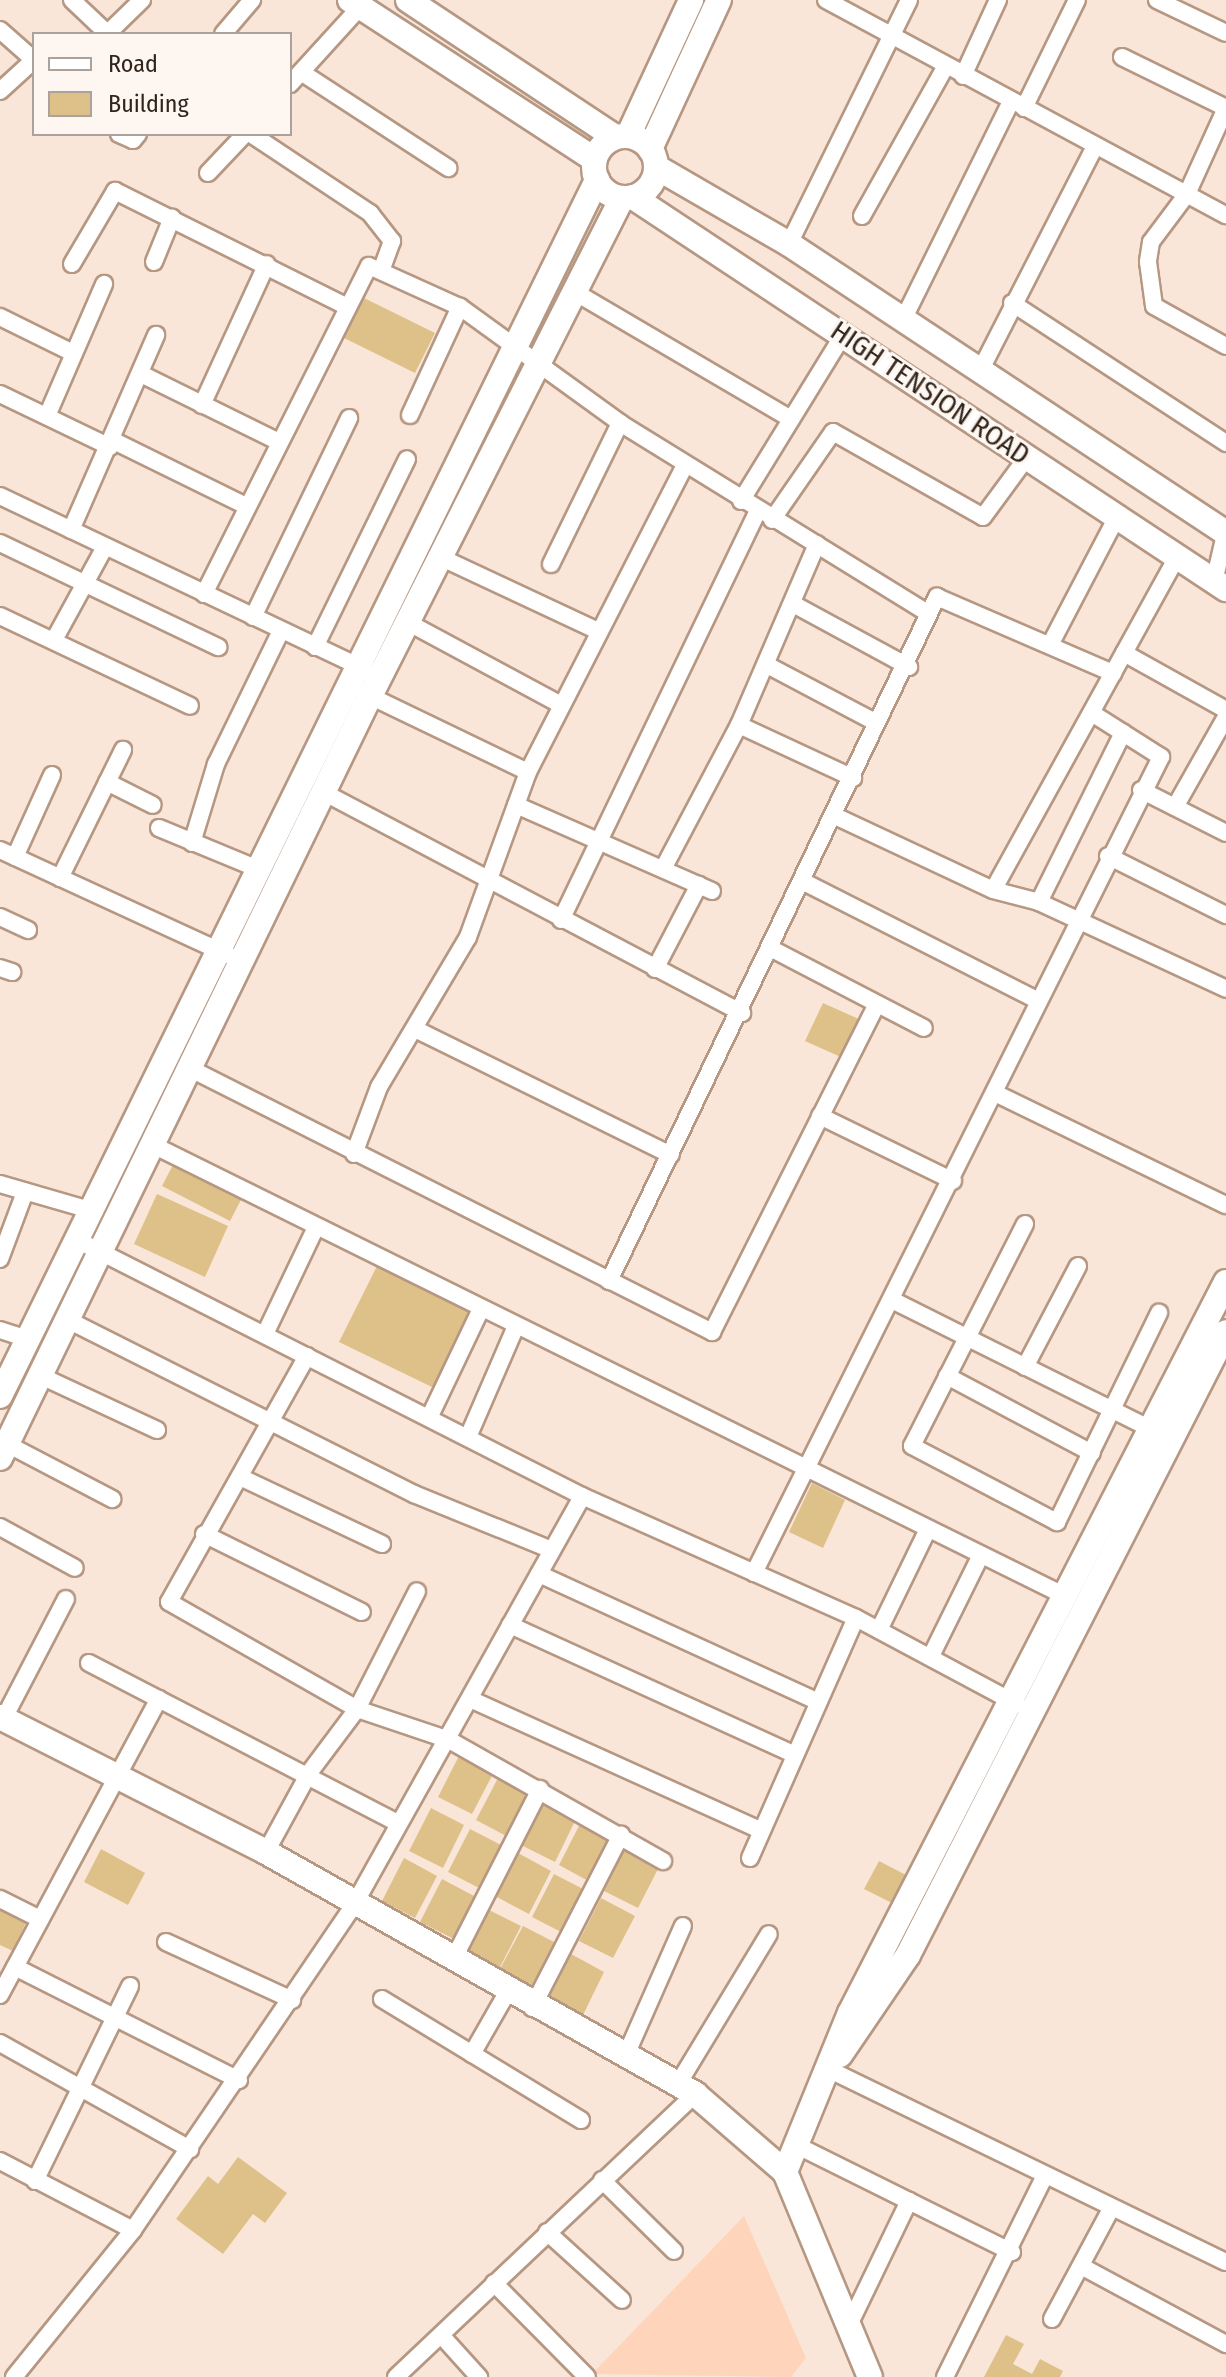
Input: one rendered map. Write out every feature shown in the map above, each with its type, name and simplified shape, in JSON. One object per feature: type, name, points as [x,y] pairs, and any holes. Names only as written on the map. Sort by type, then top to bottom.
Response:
[{"type":"street","points":[[72,0],[105,32]]},
{"type":"street","points":[[109,32],[142,0]]},
{"type":"street","points":[[225,32],[252,0]]},
{"type":"street","name":"HIGH TENSION ROAD","points":[[408,0],[789,244],[1226,532]]},
{"type":"street","points":[[0,1396],[220,951],[596,170],[622,136],[691,0]]},
{"type":"street","points":[[112,1499],[3,1451],[151,1144],[244,963],[375,686],[442,558],[573,291],[628,197],[650,186],[653,158],[719,0]]},
{"type":"street","points":[[826,0],[944,69],[963,76],[1226,215]]},
{"type":"street","points":[[789,244],[909,0]]},
{"type":"street","points":[[963,76],[998,0]]},
{"type":"street","points":[[903,320],[1017,105],[1077,0]]},
{"type":"street","points":[[1157,0],[1226,33]]},
{"type":"street","points":[[355,4],[295,78],[448,168]]},
{"type":"street","name":"HIGH TENSION ROAD","points":[[355,4],[596,170],[628,197],[843,335],[1220,586]]},
{"type":"street","points":[[0,30],[32,58]]},
{"type":"street","points":[[1122,57],[1226,108],[1187,194],[1151,242],[1154,306],[1226,346]]},
{"type":"street","points":[[0,91],[32,62]]},
{"type":"street","points":[[862,216],[944,69]]},
{"type":"street","points":[[208,173],[243,136]]},
{"type":"street","points":[[254,136],[370,213],[392,241],[381,271]]},
{"type":"street","points":[[980,371],[1012,303],[1095,146]]},
{"type":"street","points":[[72,264],[115,191],[346,306]]},
{"type":"street","points":[[154,262],[172,218]]},
{"type":"street","points":[[202,405],[267,264]]},
{"type":"street","points":[[204,594],[277,441],[369,266],[460,307],[512,341],[620,423],[765,516],[817,544],[929,614]]},
{"type":"street","points":[[47,416],[104,284]]},
{"type":"street","points":[[573,291],[791,419]]},
{"type":"street","points":[[1012,303],[1226,443]]},
{"type":"street","points":[[410,415],[460,307]]},
{"type":"street","points":[[0,317],[73,353]]},
{"type":"street","points":[[71,530],[112,444],[156,335]]},
{"type":"street","points":[[741,501],[843,335]]},
{"type":"street","points":[[141,374],[277,441]]},
{"type":"street","points":[[0,394],[246,506]]},
{"type":"street","points":[[253,617],[349,418]]},
{"type":"street","points":[[551,564],[620,423]]},
{"type":"street","points":[[561,920],[765,516],[833,432],[983,517],[1027,457]]},
{"type":"street","points":[[315,647],[407,459]]},
{"type":"street","points":[[354,1154],[379,1087],[468,937],[528,772],[596,630],[685,465]]},
{"type":"street","points":[[0,496],[281,631],[357,664],[375,686],[528,772]]},
{"type":"street","points":[[1051,643],[1117,517]]},
{"type":"street","points":[[1220,586],[1226,532]]},
{"type":"street","points":[[0,543],[218,647]]},
{"type":"street","points":[[663,869],[739,725],[795,605],[817,544]]},
{"type":"street","points":[[54,640],[89,585],[105,547]]},
{"type":"street","points":[[993,890],[1177,557]]},
{"type":"street","points":[[442,558],[596,630]]},
{"type":"street","points":[[609,1281],[742,1013],[877,723],[909,667],[937,597],[1051,643],[1113,673]]},
{"type":"street","points":[[795,605],[909,667]]},
{"type":"street","points":[[0,616],[190,706]]},
{"type":"street","points":[[409,623],[561,705]]},
{"type":"street","points":[[192,843],[216,764],[281,631]]},
{"type":"street","points":[[1124,653],[1226,710]]},
{"type":"street","points":[[767,665],[877,723]]},
{"type":"street","points":[[754,1573],[894,1301],[997,1094],[1076,920],[1141,790],[1161,757],[1092,713]]},
{"type":"street","points":[[1175,807],[1226,717]]},
{"type":"street","points":[[739,725],[853,778]]},
{"type":"street","points":[[1039,902],[1123,733]]},
{"type":"street","points":[[60,878],[123,750]]},
{"type":"street","points":[[52,775],[8,854],[244,963]]},
{"type":"street","points":[[107,782],[153,805]]},
{"type":"street","points":[[1141,790],[1226,833]]},
{"type":"street","points":[[323,792],[742,1013]]},
{"type":"street","points":[[516,805],[706,888],[655,969]]},
{"type":"street","points":[[835,816],[993,890],[1039,902],[1226,989]]},
{"type":"street","points":[[159,828],[258,869]]},
{"type":"street","points":[[1108,856],[1226,915]]},
{"type":"street","points":[[804,882],[1039,1001]]},
{"type":"street","points":[[0,917],[28,930]]},
{"type":"street","points":[[772,949],[924,1028]]},
{"type":"street","points":[[191,1069],[354,1154],[712,1332],[877,1004]]},
{"type":"street","points":[[415,1029],[671,1155]]},
{"type":"street","points":[[997,1094],[1226,1205]]},
{"type":"street","points":[[820,1116],[953,1181]]},
{"type":"street","points":[[151,1144],[1063,1595]]},
{"type":"street","points":[[0,1184],[90,1210]]},
{"type":"street","points":[[0,1259],[25,1192]]},
{"type":"street","points":[[1025,1224],[912,1446],[1057,1522],[1159,1313]]},
{"type":"street","points":[[265,1334],[316,1227]]},
{"type":"street","points":[[75,1239],[582,1496],[856,1618],[1033,1713]]},
{"type":"street","points":[[1025,1367],[1078,1266]]},
{"type":"street","points":[[828,2069],[869,2020],[908,1955],[1033,1713],[1161,1435],[1226,1282]]},
{"type":"street","points":[[894,1301],[1161,1435]]},
{"type":"street","points":[[429,1418],[481,1309]]},
{"type":"street","points":[[66,1319],[414,1494],[552,1550]]},
{"type":"street","points":[[468,1437],[516,1326]]},
{"type":"street","points":[[0,1330],[27,1339]]},
{"type":"street","points":[[785,2172],[828,2069],[1063,1595],[1226,1332]]},
{"type":"street","points":[[307,1356],[240,1477],[204,1534],[169,1602],[357,1709],[449,1740],[663,1861]]},
{"type":"street","points":[[41,1376],[157,1430]]},
{"type":"street","points":[[947,1376],[1092,1453]]},
{"type":"street","points":[[240,1477],[382,1544]]},
{"type":"street","points":[[14,2377],[133,2230],[239,2080],[355,1903],[449,1740],[582,1496]]},
{"type":"street","points":[[0,1527],[75,1568]]},
{"type":"street","points":[[879,1630],[928,1529]]},
{"type":"street","points":[[204,1534],[362,1612]]},
{"type":"street","points":[[931,1656],[981,1555]]},
{"type":"street","points":[[539,1574],[818,1702]]},
{"type":"street","points":[[266,1852],[309,1773],[357,1709],[417,1591]]},
{"type":"street","points":[[66,1599],[2,1718],[115,1781],[266,1852],[532,2008],[686,2089],[785,2172],[870,2377]]},
{"type":"street","points":[[750,1858],[856,1618]]},
{"type":"street","points":[[510,1625],[795,1755]]},
{"type":"street","points":[[89,1663],[309,1773],[399,1824]]},
{"type":"street","points":[[0,1995],[159,1699]]},
{"type":"street","points":[[470,1699],[762,1831]]},
{"type":"street","points":[[453,1960],[540,1789]]},
{"type":"street","points":[[532,2008],[621,1835]]},
{"type":"street","points":[[0,1899],[40,1919]]},
{"type":"street","points":[[626,2055],[683,1926]]},
{"type":"street","points":[[396,2377],[602,2180],[686,2089],[769,1934]]},
{"type":"street","points":[[166,1942],[292,2000]]},
{"type":"street","points":[[15,1967],[116,2015],[239,2080]]},
{"type":"street","points":[[35,2181],[130,1986]]},
{"type":"street","points":[[472,2054],[507,1993]]},
{"type":"street","points":[[382,1999],[581,2120]]},
{"type":"street","points":[[0,2043],[190,2149]]},
{"type":"street","points":[[828,2069],[1044,2178],[1226,2262]]},
{"type":"street","points":[[798,2146],[1012,2252]]},
{"type":"street","points":[[0,2161],[133,2230]]},
{"type":"street","points":[[945,2377],[1012,2252],[1044,2178]]},
{"type":"street","points":[[602,2180],[674,2251]]},
{"type":"street","points":[[849,2325],[909,2201]]},
{"type":"street","points":[[1052,2319],[1111,2209]]},
{"type":"street","points":[[547,2232],[622,2300]]},
{"type":"street","points":[[1081,2266],[1226,2344]]},
{"type":"street","points":[[494,2283],[587,2377]]},
{"type":"street","points":[[441,2335],[479,2377]]},
{"type":"shaded area","points":[[744,2216],[806,2358],[791,2377],[592,2374]]},
{"type":"building","points":[[364,298],[435,333],[415,373],[344,338]]},
{"type":"building","points":[[823,1003],[861,1020],[843,1058],[805,1041]]},
{"type":"building","points":[[175,1161],[243,1196],[230,1221],[162,1186]]},
{"type":"building","points":[[157,1194],[228,1226],[205,1277],[134,1244]]},
{"type":"building","points":[[378,1264],[472,1310],[434,1388],[339,1342]]},
{"type":"building","points":[[812,1483],[845,1500],[823,1548],[789,1532]]},
{"type":"building","points":[[460,1754],[494,1772],[472,1814],[438,1797]]},
{"type":"building","points":[[498,1778],[532,1795],[510,1838],[476,1820]]},
{"type":"building","points":[[543,1802],[576,1819],[555,1862],[521,1845]]},
{"type":"building","points":[[431,1808],[464,1825],[443,1868],[409,1851]]},
{"type":"building","points":[[581,1822],[614,1840],[592,1883],[559,1865]]},
{"type":"building","points":[[470,1829],[503,1846],[481,1889],[448,1872]]},
{"type":"building","points":[[626,1847],[660,1865],[638,1908],[604,1891]]},
{"type":"building","points":[[101,1849],[145,1873],[128,1905],[84,1882]]},
{"type":"building","points":[[518,1853],[551,1871],[529,1914],[495,1896]]},
{"type":"building","points":[[404,1858],[437,1876],[415,1918],[382,1901]]},
{"type":"building","points":[[879,1861],[906,1875],[892,1903],[864,1889]]},
{"type":"building","points":[[554,1874],[587,1891],[565,1934],[532,1917]]},
{"type":"building","points":[[442,1879],[476,1897],[454,1939],[420,1922]]},
{"type":"building","points":[[601,1898],[635,1916],[613,1958],[579,1941]]},
{"type":"building","points":[[0,1907],[27,1920],[13,1951],[0,1945]]},
{"type":"building","points":[[487,1909],[521,1926],[499,1969],[465,1952]]},
{"type":"building","points":[[523,1926],[556,1943],[534,1986],[500,1969]]},
{"type":"building","points":[[571,1954],[604,1972],[583,2015],[549,1998]]},
{"type":"building","points":[[238,2157],[287,2193],[265,2223],[253,2214],[223,2254],[176,2219],[208,2176],[218,2184]]},
{"type":"building","points":[[1006,2335],[1024,2344],[1013,2364],[1032,2374],[1040,2359],[1063,2371],[1060,2377],[984,2377]]}]
